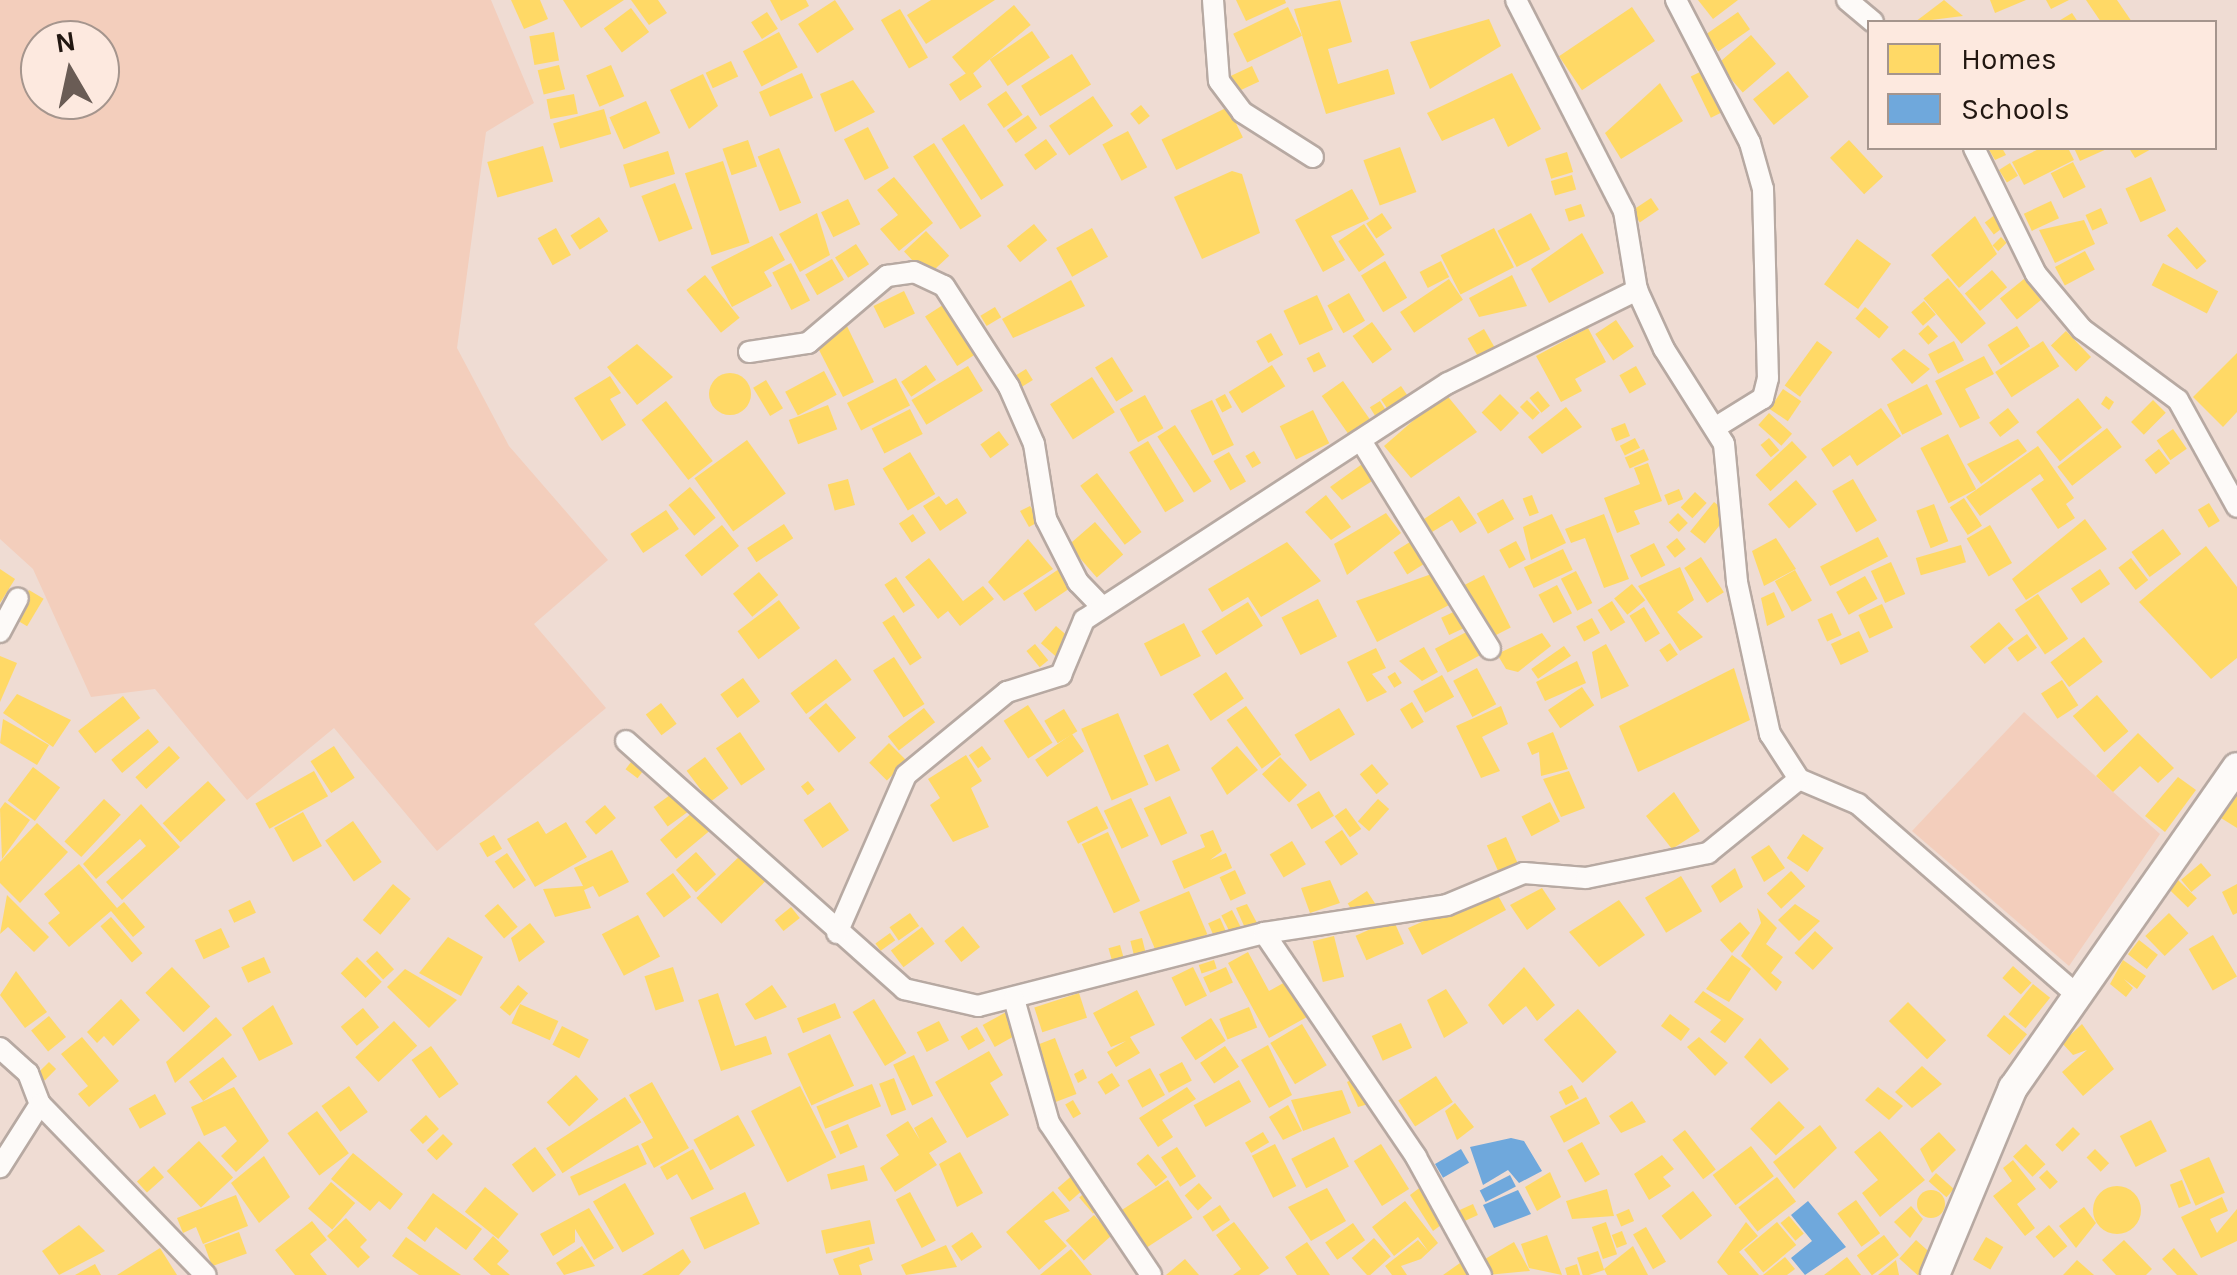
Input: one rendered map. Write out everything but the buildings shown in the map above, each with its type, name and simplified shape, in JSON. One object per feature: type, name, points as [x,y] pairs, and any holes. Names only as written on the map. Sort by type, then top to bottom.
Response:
[{"type":"street","points":[[1213,0],[1219,81],[1242,112],[1313,156]]},
{"type":"street","points":[[1516,0],[1624,211],[1637,290],[1716,427],[1762,707],[1799,779],[1858,804],[2077,994]]},
{"type":"street","points":[[1676,0],[1764,189],[1768,378],[1764,398],[1716,427]]},
{"type":"street","points":[[1846,0],[1871,20]]},
{"type":"street","points":[[1975,150],[2036,274],[2082,328],[2178,400],[2237,507]]},
{"type":"street","points":[[749,352],[808,343],[886,276],[914,272],[944,286],[1010,387],[1034,444],[1046,518],[1078,582],[1101,606]]},
{"type":"street","points":[[837,933],[906,775],[1007,692],[1061,675],[1084,620],[1101,606],[1363,444],[1448,383],[1637,290]]},
{"type":"street","points":[[1363,444],[1490,649]]},
{"type":"street","points":[[0,632],[18,598]]},
{"type":"street","points":[[626,741],[837,933],[904,989],[936,1002],[1014,999],[1264,934],[1447,905],[1524,873],[1586,878],[1708,853],[1799,779]]},
{"type":"street","points":[[1934,1275],[2012,1088],[2237,767]]},
{"type":"street","points":[[1264,934],[1416,1157],[1482,1275]]},
{"type":"street","points":[[1014,999],[1049,1123],[1151,1275]]},
{"type":"street","points":[[0,1048],[28,1074],[40,1104],[206,1275]]},
{"type":"street","points":[[0,1167],[40,1104]]},
{"type":"shaded area","points":[[0,0],[491,0],[534,103],[486,132],[457,348],[509,446],[608,560],[534,624],[606,708],[437,851],[334,728],[247,800],[155,689],[91,697],[33,569],[0,539]]},
{"type":"shaded area","points":[[2024,712],[2160,834],[2069,966],[1912,831]]}]
